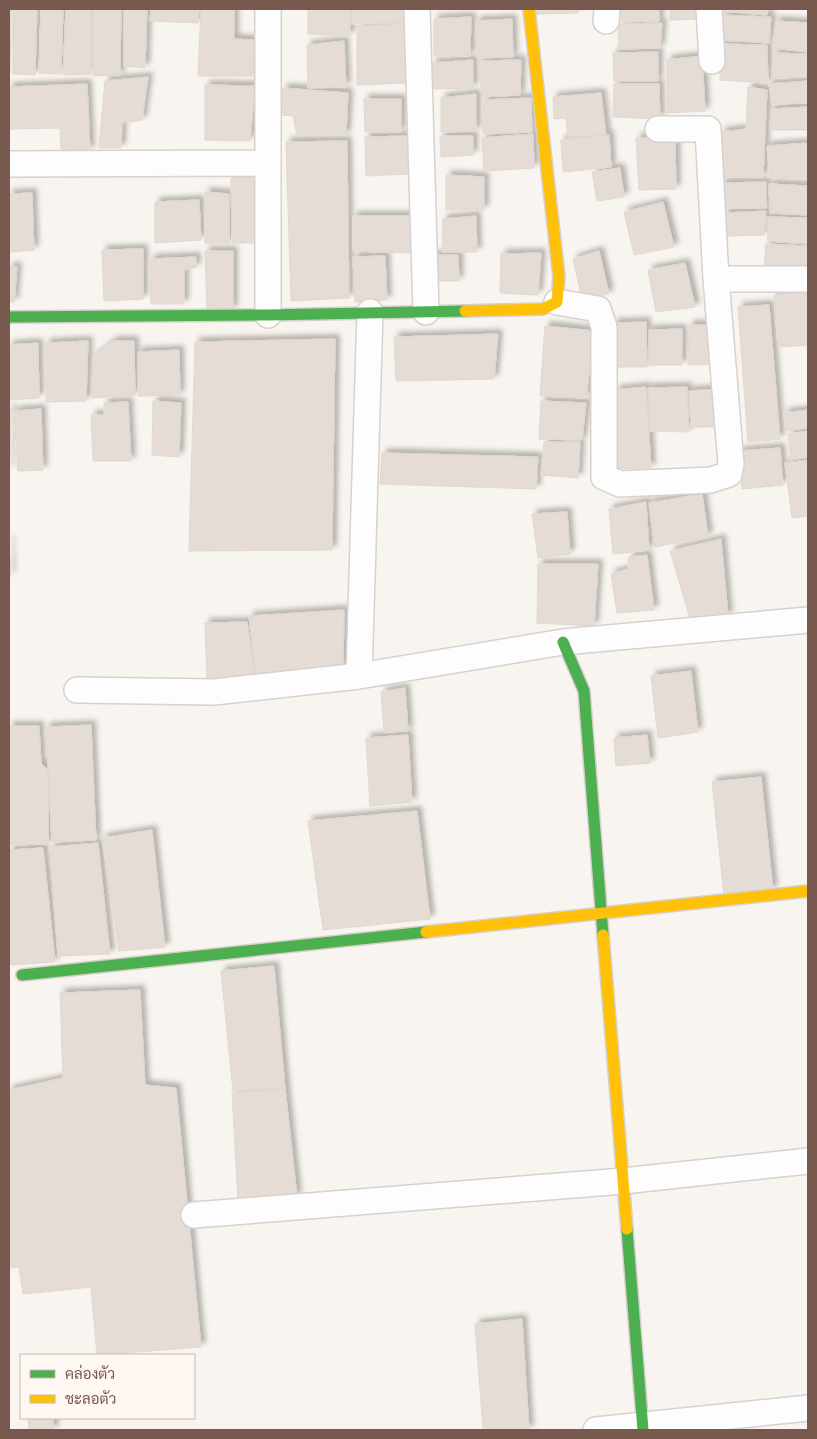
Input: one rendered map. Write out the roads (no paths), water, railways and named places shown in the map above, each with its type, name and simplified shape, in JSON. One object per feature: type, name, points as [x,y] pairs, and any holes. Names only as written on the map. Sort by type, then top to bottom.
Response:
[{"type":"street","points":[[268,9],[268,315]]},
{"type":"street","points":[[416,9],[426,312]]},
{"type":"street","points":[[529,9],[559,277],[558,302]]},
{"type":"street","points":[[709,9],[712,61]]},
{"type":"street","points":[[9,317],[268,315],[543,309],[558,302],[598,309],[604,327],[604,477],[620,484],[711,480],[729,474],[731,464],[716,279],[708,129],[658,129]]},
{"type":"street","points":[[9,164],[267,163]]},
{"type":"street","points":[[716,279],[808,279]]},
{"type":"street","points":[[359,676],[370,312]]},
{"type":"street","points":[[77,690],[214,692],[359,676],[563,642],[808,620]]},
{"type":"street","points":[[563,642],[584,691],[643,1428]]},
{"type":"street","points":[[22,975],[808,891]]},
{"type":"street","points":[[194,1216],[623,1181],[808,1161]]},
{"type":"street","points":[[596,1430],[643,1428],[808,1408]]}]
